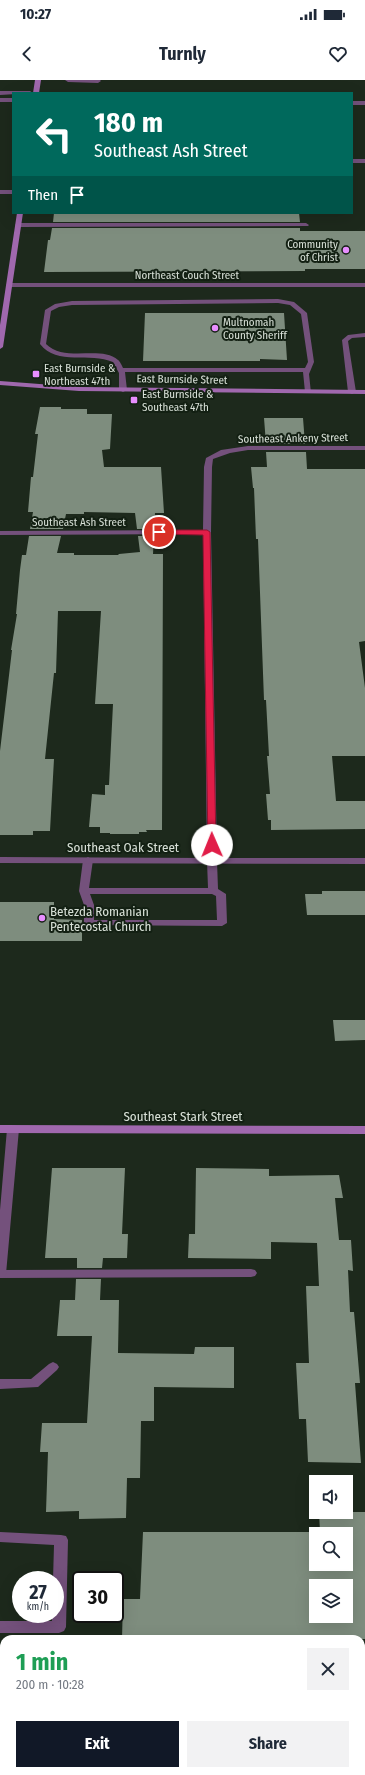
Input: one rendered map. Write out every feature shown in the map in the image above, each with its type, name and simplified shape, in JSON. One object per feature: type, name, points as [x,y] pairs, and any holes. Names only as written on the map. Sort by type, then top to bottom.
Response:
[{"type":"street","points":[[36,92],[38,80]]},
{"type":"street","points":[[68,80],[98,81]]},
{"type":"street","points":[[0,93],[12,93]]},
{"type":"street","points":[[0,100],[12,100]]},
{"type":"street","points":[[353,103],[365,103]]},
{"type":"street","points":[[353,161],[365,161]]},
{"type":"street","points":[[0,192],[12,192]]},
{"type":"street","points":[[0,347],[20,214]]},
{"type":"street","points":[[18,225],[306,225]]},
{"type":"street","name":"Northeast Couch Street","points":[[9,285],[365,285]]},
{"type":"street","points":[[122,390],[122,373],[116,361],[103,356],[54,353],[46,348],[43,344],[48,310],[57,305],[72,303],[278,302],[292,304],[304,313],[311,362],[306,374],[309,392]]},
{"type":"street","points":[[352,392],[345,340],[350,336],[365,335]]},
{"type":"street","points":[[120,370],[308,370]]},
{"type":"street","name":"East Burnside Street","points":[[0,383],[56,389],[365,392]]},
{"type":"street","name":"Southeast Ankeny Street","points":[[207,532],[208,466],[210,458],[221,452],[248,448],[365,448]]},
{"type":"street","points":[[207,532],[213,891]]},
{"type":"street","name":"Southeast Ash Street","points":[[0,533],[207,532]]},
{"type":"street","name":"Southeast Oak Street","points":[[0,860],[365,861]]},
{"type":"street","points":[[84,891],[213,891],[221,894],[222,923],[89,923],[89,905],[84,891],[88,860]]},
{"type":"street","name":"Southeast Stark Street","points":[[0,1130],[365,1130]]},
{"type":"street","points":[[13,1130],[0,1274],[251,1273]]},
{"type":"street","points":[[0,1384],[34,1384],[53,1367]]},
{"type":"street","points":[[0,1537],[62,1540],[59,1626],[0,1627]]},
{"type":"building","points":[[54,214],[299,214],[300,222],[53,222]]},
{"type":"building","points":[[52,228],[300,228],[300,231],[365,231],[365,269],[305,269],[305,271],[44,272],[48,240],[50,240]]},
{"type":"building","name":"Multnomah County Sheriff","points":[[145,313],[284,313],[287,360],[143,361]]},
{"type":"building","points":[[40,407],[87,409],[87,414],[112,414],[110,449],[102,450],[104,467],[161,467],[164,513],[155,513],[154,529],[137,529],[135,513],[84,512],[84,514],[66,514],[63,529],[30,529],[33,512],[28,512],[31,477],[33,477],[38,434],[35,434]]},
{"type":"building","points":[[264,418],[303,418],[305,444],[266,444]]},
{"type":"building","points":[[266,452],[306,452],[307,469],[365,469],[365,641],[359,642],[365,688],[365,756],[332,756],[336,801],[365,801],[365,829],[271,830],[271,820],[268,820],[266,794],[270,794],[267,756],[269,756],[266,700],[264,700],[258,539],[256,539],[254,488],[251,467],[267,467]]},
{"type":"building","points":[[29,536],[61,536],[57,553],[74,553],[74,555],[118,555],[140,552],[138,536],[154,536],[153,554],[163,554],[162,830],[146,830],[147,832],[139,832],[139,834],[110,834],[100,833],[100,827],[89,827],[92,794],[105,795],[105,785],[109,785],[113,704],[95,704],[101,611],[58,611],[56,673],[54,673],[45,759],[54,759],[50,831],[33,831],[33,835],[0,835],[0,751],[11,650],[17,614],[22,555],[26,555]]},
{"type":"building","points":[[322,891],[365,891],[365,915],[307,915],[305,894],[322,894]]},
{"type":"building","name":"Betezda Romanian Pentecostal Church","points":[[0,902],[54,902],[54,919],[82,920],[82,941],[0,941]]},
{"type":"building","points":[[333,1020],[365,1020],[365,1040],[335,1041]]},
{"type":"building","points":[[52,1168],[125,1168],[122,1234],[128,1234],[127,1258],[103,1258],[102,1268],[77,1268],[77,1258],[45,1258]]},
{"type":"building","points":[[196,1168],[269,1169],[269,1176],[339,1175],[343,1198],[335,1198],[339,1240],[351,1240],[353,1271],[348,1270],[350,1312],[354,1312],[360,1383],[355,1383],[361,1463],[308,1462],[306,1419],[299,1419],[296,1363],[309,1363],[306,1286],[319,1286],[317,1243],[271,1242],[271,1259],[188,1258],[189,1234],[195,1234]]},
{"type":"building","points":[[76,1279],[101,1279],[100,1300],[119,1300],[118,1353],[194,1354],[195,1347],[234,1347],[234,1388],[154,1387],[154,1421],[141,1421],[140,1478],[127,1478],[126,1518],[79,1519],[79,1511],[46,1512],[48,1452],[40,1452],[42,1423],[87,1423],[92,1336],[57,1336],[60,1300],[75,1300]]},
{"type":"building","points":[[353,1512],[365,1512],[365,1635],[122,1635],[122,1623],[124,1623],[124,1599],[140,1599],[143,1532],[309,1532],[309,1571],[353,1571],[353,1527],[320,1527],[319,1519],[353,1519]]},
{"type":"place","name":"Community of Christ","points":[[346,250]]},
{"type":"place","name":"Multnomah County Sheriff","points":[[215,328]]},
{"type":"place","name":"East Burnside & Northeast 47th","points":[[36,374]]},
{"type":"place","name":"East Burnside & Southeast 47th","points":[[134,400]]},
{"type":"place","name":"Betezda Romanian Pentecostal Church","points":[[42,918]]},
{"type":"route","points":[[159,532],[207,532],[212,845]]}]
